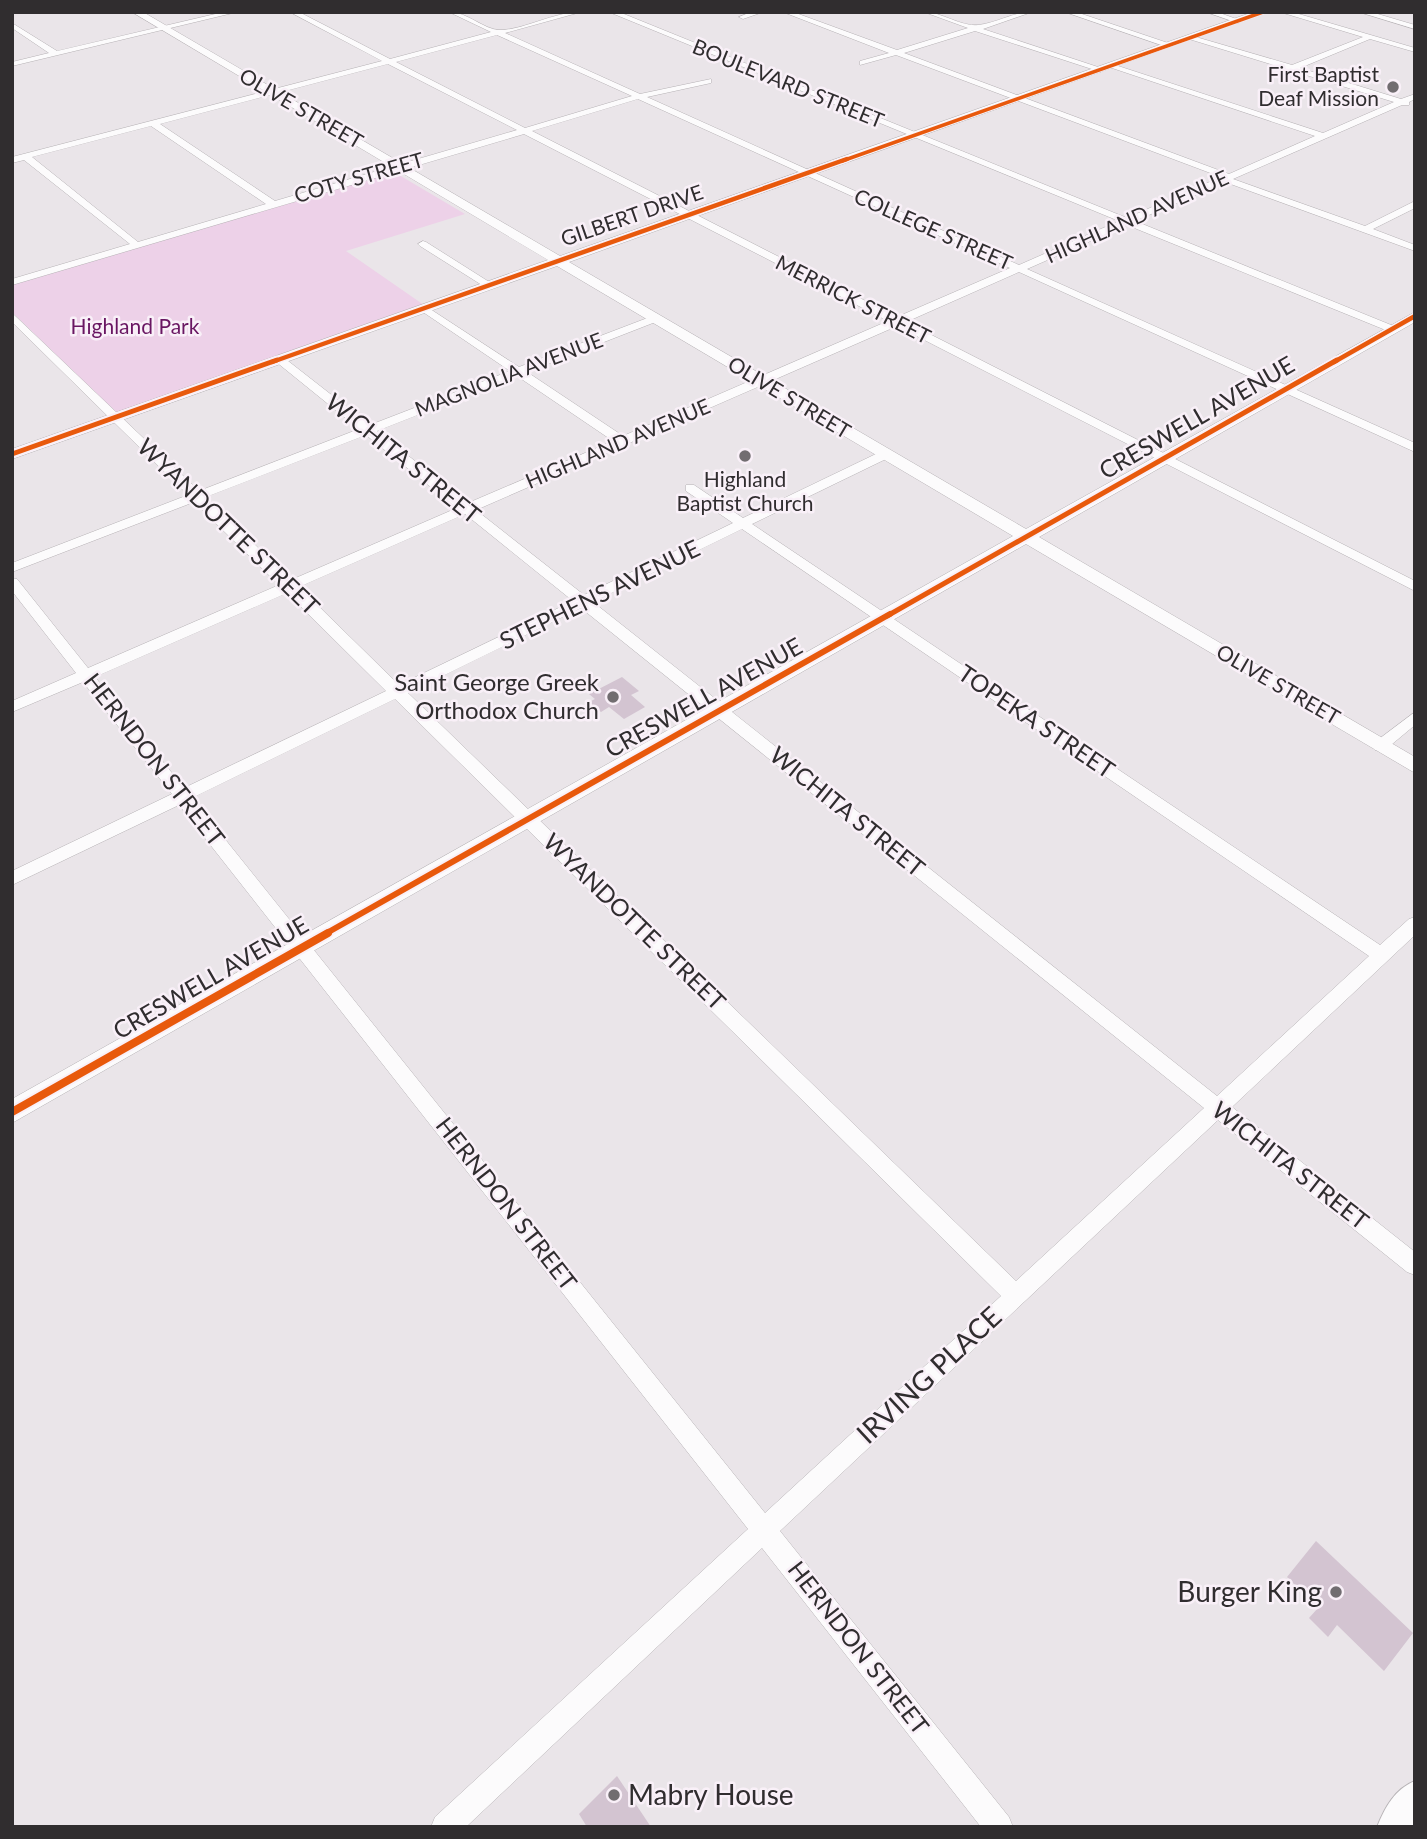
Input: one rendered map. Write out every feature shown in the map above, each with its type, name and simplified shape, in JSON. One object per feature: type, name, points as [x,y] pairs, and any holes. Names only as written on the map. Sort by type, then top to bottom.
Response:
[{"type":"main road","points":[[1396,1827],[1415,1800]]},
{"type":"street","name":"OLIVE STREET","points":[[136,12],[1415,766]]},
{"type":"street","points":[[12,64],[234,12]]},
{"type":"street","name":"MERRICK STREET","points":[[293,12],[1415,586]]},
{"type":"street","name":"COLLEGE STREET","points":[[453,12],[1415,448]]},
{"type":"street","points":[[12,160],[578,12]]},
{"type":"street","name":"BOULEVARD STREET","points":[[612,12],[1392,329]]},
{"type":"street","points":[[743,18],[760,12]]},
{"type":"street","points":[[786,12],[1415,248]]},
{"type":"street","points":[[927,12],[1098,70]]},
{"type":"street","points":[[863,63],[1029,12]]},
{"type":"street","points":[[1068,12],[1170,45]]},
{"type":"street","points":[[1209,12],[1238,21]]},
{"type":"street","name":"GILBERT DRIVE","points":[[12,454],[1263,12]]},
{"type":"street","points":[[1283,12],[1415,50]]},
{"type":"street","points":[[1362,12],[1415,27]]},
{"type":"street","points":[[12,25],[56,54]]},
{"type":"street","points":[[1192,37],[1415,106]]},
{"type":"street","points":[[1292,68],[1370,37]]},
{"type":"street","points":[[1112,65],[1324,136]]},
{"type":"street","name":"COTY STREET","points":[[12,282],[638,97],[708,81]]},
{"type":"street","name":"HIGHLAND AVENUE","points":[[12,707],[1415,96]]},
{"type":"street","points":[[154,124],[273,204]]},
{"type":"street","points":[[25,156],[138,246]]},
{"type":"street","points":[[1365,230],[1415,204]]},
{"type":"street","points":[[423,244],[489,285]]},
{"type":"street","points":[[424,308],[623,442]]},
{"type":"street","name":"WYANDOTTE STREET","points":[[12,316],[1015,1294]]},
{"type":"street","name":"CRESWELL AVENUE","points":[[12,1112],[1415,316]]},
{"type":"street","name":"MAGNOLIA AVENUE","points":[[12,568],[654,319]]},
{"type":"street","name":"WICHITA STREET","points":[[279,359],[1415,1265]]},
{"type":"street","name":"STEPHENS AVENUE","points":[[12,879],[884,455]]},
{"type":"street","name":"TOPEKA STREET","points":[[690,488],[1381,955]]},
{"type":"street","name":"HERNDON STREET","points":[[12,582],[999,1827]]},
{"type":"street","points":[[1380,746],[1415,717]]},
{"type":"street","name":"IRVING PLACE","points":[[445,1827],[1415,924]]},
{"type":"green space","name":"Highland Park","points":[[394,172],[465,214],[346,251],[424,305],[116,413],[12,312],[12,283]]},
{"type":"building","name":"Saint George Greek Orthodox Church","points":[[622,677],[639,691],[631,695],[645,707],[624,719],[609,707],[601,712],[589,702],[595,699],[589,694]]},
{"type":"building","name":"Burger King","points":[[1316,1541],[1413,1633],[1384,1671],[1337,1625],[1328,1637],[1309,1618],[1318,1608],[1287,1577]]},
{"type":"building","name":"Mabry House","points":[[617,1776],[651,1827],[587,1827],[579,1814]]},
{"type":"cycle path","points":[[12,454],[1263,12]]},
{"type":"cycle path","points":[[12,1112],[1415,316]]},
{"type":"place","name":"First Baptist Deaf Mission","points":[[1393,87]]},
{"type":"place","name":"Highland Baptist Church","points":[[745,456]]},
{"type":"place","name":"Saint George Greek Orthodox Church","points":[[613,697]]},
{"type":"place","name":"Burger King","points":[[1336,1592]]},
{"type":"place","name":"Mabry House","points":[[614,1795]]}]
